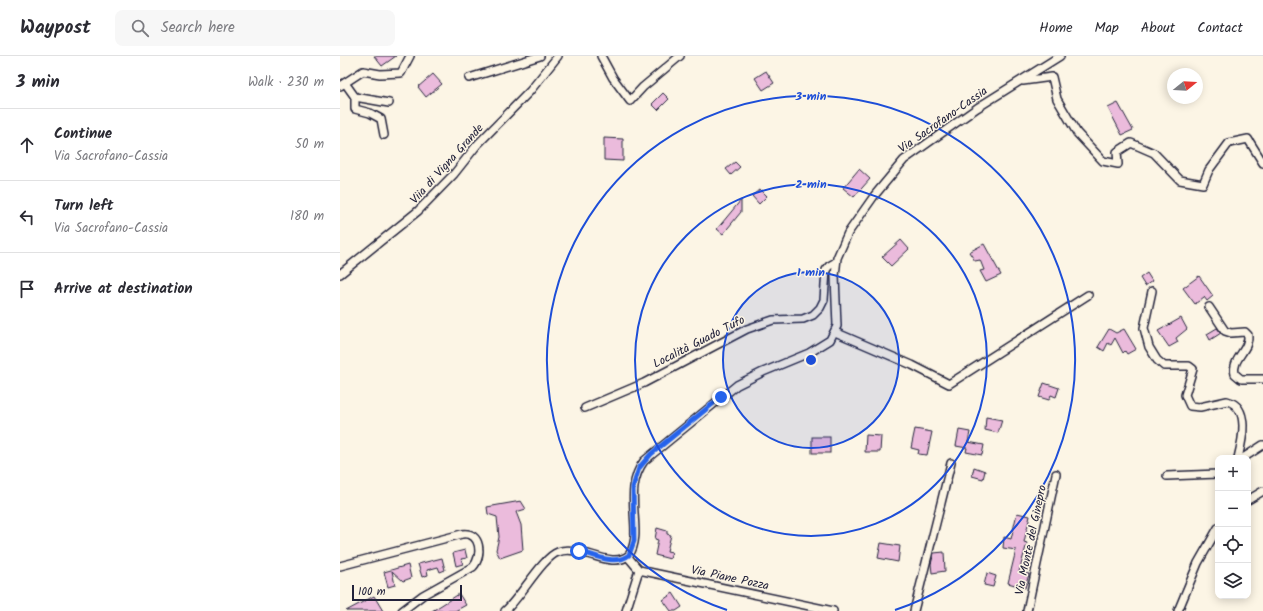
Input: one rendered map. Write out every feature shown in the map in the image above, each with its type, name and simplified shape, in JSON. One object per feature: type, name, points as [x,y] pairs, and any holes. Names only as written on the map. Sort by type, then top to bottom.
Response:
[{"type":"street","points":[[389,103],[355,97],[343,84],[363,71],[380,74],[402,73],[410,56]]},
{"type":"street","points":[[469,78],[540,56]]},
{"type":"street","name":"Viia di Vigna Grande","points":[[340,274],[418,211],[454,174],[478,144],[530,91],[558,56]]},
{"type":"street","points":[[601,56],[612,78],[630,101],[643,87],[680,56]]},
{"type":"street","name":"Via Sacrofano-Cassia","points":[[835,332],[837,320],[835,281],[836,262],[845,239],[856,221],[904,160],[977,108],[1060,56]]},
{"type":"street","points":[[1021,81],[1052,77],[1057,99],[1077,133],[1103,161],[1118,164],[1117,152],[1132,143],[1154,153],[1180,180],[1203,184],[1209,170],[1229,143],[1248,139],[1263,163]]},
{"type":"street","points":[[355,97],[355,109],[370,112],[381,119],[384,135]]},
{"type":"street","name":"Località Guado Tufo","points":[[585,408],[644,383],[747,329],[773,320],[803,319],[813,315],[820,308],[824,300],[826,270],[829,266],[836,262]]},
{"type":"street","points":[[1152,291],[1144,328],[1149,347],[1157,360],[1164,366],[1187,366],[1193,369],[1185,395],[1190,406],[1200,407],[1227,401],[1237,407],[1242,416],[1243,428],[1238,455]]},
{"type":"street","points":[[628,557],[634,545],[634,484],[639,468],[647,459],[732,389],[754,376],[817,349],[830,340],[835,332],[912,364],[948,384],[1088,295]]},
{"type":"street","points":[[1209,307],[1225,331],[1231,333],[1245,332],[1248,335],[1247,344],[1234,367],[1235,374],[1241,378],[1263,379]]},
{"type":"street","points":[[1248,455],[1263,445]]},
{"type":"street","points":[[914,611],[952,463]]},
{"type":"street","name":"Via Monte del Ginepro","points":[[1027,611],[1056,474]]},
{"type":"street","points":[[1167,476],[1215,474]]},
{"type":"street","points":[[1251,498],[1263,491]]},
{"type":"street","points":[[340,566],[462,534],[468,533],[476,538],[479,552],[477,562],[473,567],[423,595],[402,611]]},
{"type":"street","points":[[1178,611],[1198,563],[1215,533]]},
{"type":"street","points":[[505,611],[522,594],[548,559],[556,552],[571,550],[611,560],[628,557]]},
{"type":"street","points":[[626,611],[639,570],[628,557]]},
{"type":"street","name":"Via Piane Pozza","points":[[639,570],[833,611]]},
{"type":"building","points":[[374,56],[396,56],[382,66]]},
{"type":"building","points":[[766,71],[774,83],[763,90],[755,78]]},
{"type":"building","points":[[433,74],[442,84],[426,97],[418,87]]},
{"type":"building","points":[[663,93],[669,99],[658,110],[652,104]]},
{"type":"building","points":[[1118,103],[1133,130],[1122,135],[1108,108]]},
{"type":"building","points":[[604,138],[623,139],[623,161],[604,160]]},
{"type":"building","points":[[735,162],[740,167],[731,175],[726,169]]},
{"type":"building","points":[[859,169],[870,179],[854,197],[843,188]]},
{"type":"building","points":[[760,189],[767,196],[759,204],[752,196]]},
{"type":"building","points":[[741,200],[741,212],[723,234],[717,229]]},
{"type":"building","points":[[901,240],[909,249],[891,266],[882,257]]},
{"type":"building","points":[[984,244],[1001,275],[986,282],[980,271],[984,270],[980,260],[975,261],[969,252]]},
{"type":"building","points":[[1147,273],[1152,281],[1145,286],[1140,278]]},
{"type":"building","points":[[1199,276],[1213,296],[1207,301],[1204,297],[1195,304],[1183,288]]},
{"type":"building","points":[[1181,318],[1187,329],[1176,338],[1178,342],[1169,347],[1158,331]]},
{"type":"building","points":[[1217,328],[1221,333],[1210,340],[1207,334]]},
{"type":"building","points":[[1109,329],[1116,333],[1124,329],[1136,349],[1127,354],[1125,351],[1123,353],[1115,338],[1111,345],[1108,343],[1104,351],[1098,347]]},
{"type":"building","points":[[1044,383],[1059,388],[1056,397],[1051,395],[1049,400],[1039,397]]},
{"type":"building","points":[[986,417],[1002,420],[998,433],[985,430]]},
{"type":"building","points":[[915,429],[932,432],[927,455],[918,454],[919,450],[911,448]]},
{"type":"building","points":[[959,430],[970,432],[968,442],[984,445],[982,455],[966,452],[967,448],[956,446]]},
{"type":"building","points":[[866,435],[881,436],[880,452],[865,452]]},
{"type":"building","points":[[812,437],[830,437],[830,453],[812,453]]},
{"type":"building","points":[[974,467],[985,471],[983,479],[972,476]]},
{"type":"building","points":[[521,501],[526,509],[516,512],[521,525],[523,550],[500,558],[496,550],[499,537],[497,517],[488,514],[487,507]]},
{"type":"building","points":[[1017,513],[1030,516],[1024,542],[1027,543],[1019,572],[1029,574],[1025,588],[1008,583],[1016,550],[1003,548],[1004,537],[1011,539]]},
{"type":"building","points":[[657,528],[667,531],[667,534],[671,535],[667,551],[672,552],[670,559],[655,555],[658,540],[655,539]]},
{"type":"building","points":[[881,543],[900,546],[898,562],[878,558]]},
{"type":"building","points":[[465,550],[467,558],[461,559],[463,564],[456,566],[453,553]]},
{"type":"building","points":[[944,552],[945,571],[932,573],[931,564],[934,553]]},
{"type":"building","points":[[442,558],[445,570],[440,572],[438,567],[427,570],[428,575],[422,577],[418,564]]},
{"type":"building","points":[[408,565],[411,578],[403,581],[392,571],[395,585],[388,587],[384,572]]},
{"type":"building","points":[[987,573],[996,576],[993,587],[984,585]]},
{"type":"building","points":[[673,593],[682,607],[676,611],[671,611],[663,600]]},
{"type":"building","points":[[459,594],[466,605],[455,611],[432,611]]},
{"type":"building","points":[[374,596],[383,611],[346,611]]},
{"type":"route","points":[[579,551],[611,560],[621,560],[628,557],[632,552],[634,541],[633,487],[639,468],[651,454],[721,397]]}]
